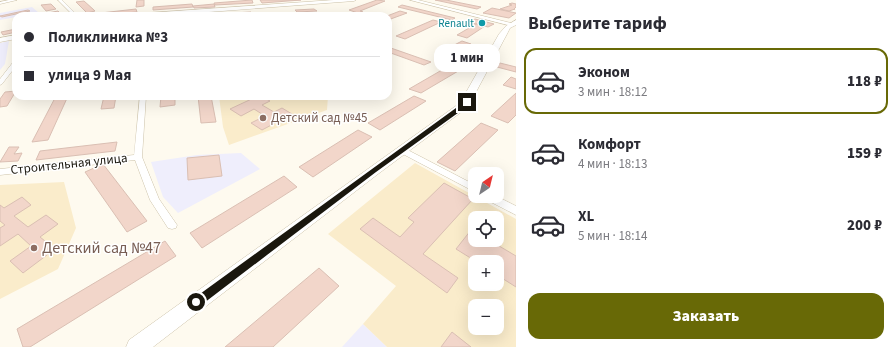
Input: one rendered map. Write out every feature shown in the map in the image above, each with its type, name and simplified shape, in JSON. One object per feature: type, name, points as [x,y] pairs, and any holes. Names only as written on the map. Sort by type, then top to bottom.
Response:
[{"type":"main road","points":[[136,347],[464,105],[504,34],[515,24]]},
{"type":"street","points":[[0,3],[15,0]]},
{"type":"street","points":[[60,0],[72,12]]},
{"type":"street","points":[[192,12],[354,0]]},
{"type":"street","points":[[412,0],[515,24]]},
{"type":"street","points":[[0,40],[12,38]]},
{"type":"street","points":[[0,83],[12,71]]},
{"type":"street","points":[[143,100],[138,157],[154,200],[172,225]]},
{"type":"street","points":[[402,150],[468,185]]},
{"type":"street","name":"Строительная улица","points":[[0,172],[138,157]]},
{"type":"street","points":[[501,203],[516,211]]},
{"type":"shaded area","points":[[32,7],[38,12],[12,12],[12,18],[0,20],[0,13]]},
{"type":"shaded area","points":[[9,41],[5,64],[0,70],[0,43]]},
{"type":"shaded area","name":"Детский сад №45","points":[[220,100],[328,100],[327,110],[229,145],[223,127]]},
{"type":"shaded area","points":[[241,153],[260,169],[178,213],[163,197],[151,162],[197,155]]},
{"type":"shaded area","points":[[415,163],[468,192],[468,203],[487,203],[502,211],[468,211],[468,247],[504,247],[504,212],[516,219],[516,347],[387,347],[363,324],[396,286],[328,234]]},
{"type":"shaded area","name":"Детский сад №47","points":[[64,182],[76,228],[58,269],[0,299],[0,185]]},
{"type":"shaded area","points":[[363,324],[387,347],[342,347]]},
{"type":"building","points":[[137,0],[144,0],[144,6],[136,7]]},
{"type":"building","points":[[252,0],[253,3],[215,5],[214,3]]},
{"type":"building","points":[[260,0],[301,0],[262,3]]},
{"type":"building","points":[[377,0],[385,1],[360,11],[363,12],[349,10]]},
{"type":"building","points":[[435,0],[446,0],[481,7],[477,9]]},
{"type":"building","points":[[84,1],[95,11],[86,12],[76,2]]},
{"type":"building","points":[[51,4],[56,9],[46,11],[41,5]]},
{"type":"building","points":[[192,4],[193,7],[153,10],[153,7]]},
{"type":"building","points":[[214,4],[215,7],[194,8],[193,6]]},
{"type":"building","points":[[509,4],[516,4],[515,9],[509,11],[500,9],[512,5]]},
{"type":"building","points":[[402,5],[455,18],[452,20],[398,7]]},
{"type":"building","points":[[492,8],[516,13],[509,18],[483,13]]},
{"type":"building","points":[[136,9],[137,12],[110,12]]},
{"type":"building","points":[[314,9],[317,11],[297,12],[295,10]]},
{"type":"building","points":[[400,11],[407,13],[392,19],[392,14]]},
{"type":"building","points":[[12,13],[12,15],[0,16]]},
{"type":"building","name":"Renault","points":[[475,19],[494,24],[488,27],[469,22]]},
{"type":"building","points":[[433,20],[441,22],[405,39],[396,36]]},
{"type":"building","points":[[476,24],[485,26],[467,38],[457,35]]},
{"type":"building","points":[[12,30],[12,33],[3,35],[1,32]]},
{"type":"building","points":[[462,41],[471,44],[446,57],[437,54]]},
{"type":"building","points":[[392,48],[431,62],[424,65],[392,53]]},
{"type":"building","points":[[454,63],[465,67],[421,93],[409,89]]},
{"type":"building","points":[[500,63],[516,67],[516,72],[497,67]]},
{"type":"building","points":[[511,77],[516,79],[516,89],[503,85]]},
{"type":"building","points":[[12,91],[12,98],[7,106],[0,107],[0,99],[5,92]]},
{"type":"building","points":[[516,93],[516,115],[508,123],[491,116]]},
{"type":"building","points":[[414,96],[426,101],[380,130],[368,123]]},
{"type":"building","points":[[54,100],[66,100],[48,140],[32,142]]},
{"type":"building","points":[[103,100],[115,100],[114,108],[101,109]]},
{"type":"building","points":[[161,100],[175,100],[175,105],[160,107]]},
{"type":"building","points":[[198,100],[212,100],[216,122],[201,123]]},
{"type":"building","points":[[249,100],[268,100],[270,101],[262,105],[274,112],[282,108],[292,114],[262,130],[251,123],[265,116],[254,109],[241,116],[230,109]]},
{"type":"building","points":[[481,123],[498,130],[455,171],[437,162]]},
{"type":"building","points":[[358,130],[372,137],[313,177],[299,167]]},
{"type":"building","points":[[117,142],[115,151],[36,160],[40,151]]},
{"type":"building","points":[[9,147],[19,147],[14,154],[22,153],[18,161],[0,162]]},
{"type":"building","points":[[219,155],[222,176],[188,180],[187,158]]},
{"type":"building","points":[[103,164],[147,221],[127,232],[85,172]]},
{"type":"building","points":[[284,176],[297,187],[202,248],[190,233]]},
{"type":"building","points":[[444,183],[468,196],[468,203],[469,203],[423,254],[458,278],[447,293],[360,229],[373,218],[400,237],[414,222],[408,218]]},
{"type":"building","points":[[22,197],[31,205],[14,216],[28,227],[46,215],[58,224],[40,237],[55,249],[23,273],[10,261],[31,246],[18,234],[0,246],[0,228],[5,225],[0,221],[0,205],[4,208]]},
{"type":"building","points":[[468,234],[468,247],[501,247],[516,256],[516,287],[504,279],[504,255],[468,255],[468,256],[456,249]]},
{"type":"building","points":[[165,241],[176,256],[30,347],[23,347],[17,329]]},
{"type":"building","points":[[319,268],[339,286],[273,347],[225,347]]},
{"type":"building","points":[[452,332],[471,347],[441,347]]},
{"type":"place","name":"Renault","points":[[482,23]]},
{"type":"place","name":"Детский сад №45","points":[[263,118]]},
{"type":"place","name":"Детский сад №47","points":[[34,248]]},
{"type":"route","points":[[196,302],[373,171],[460,109],[467,102]]}]
